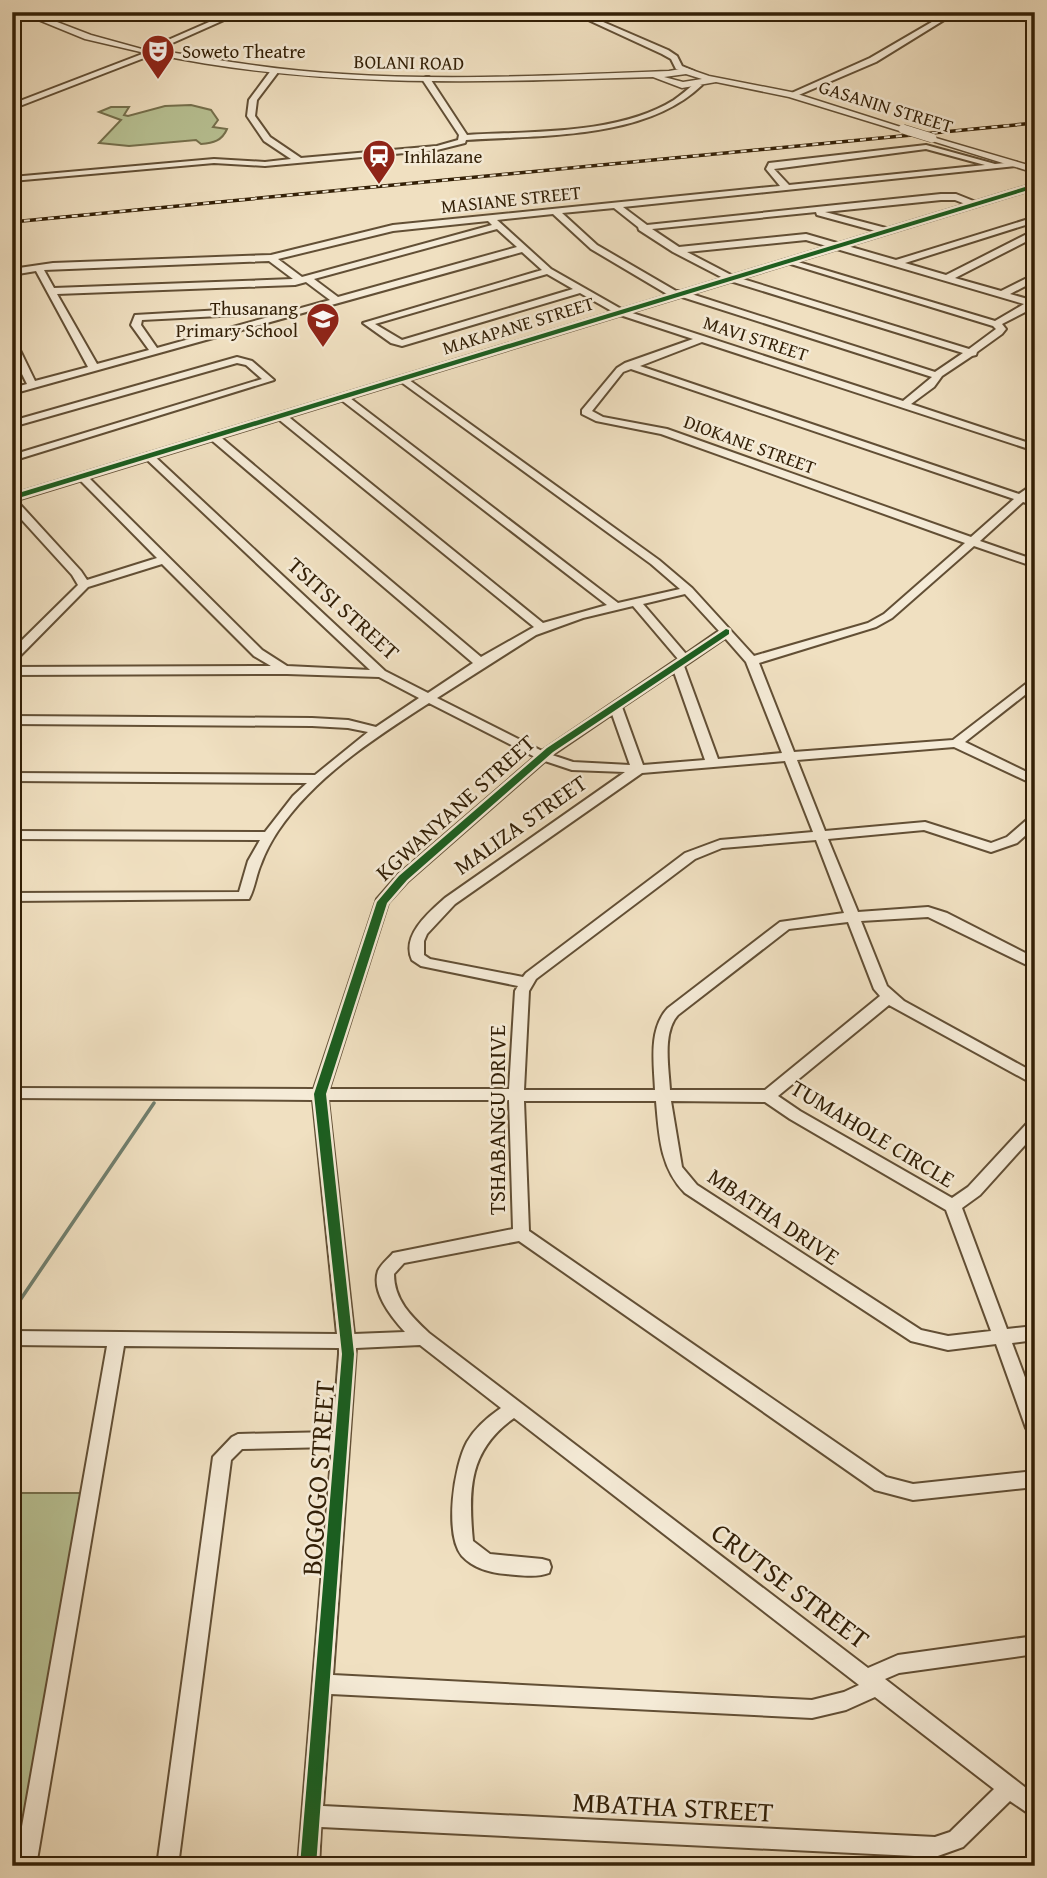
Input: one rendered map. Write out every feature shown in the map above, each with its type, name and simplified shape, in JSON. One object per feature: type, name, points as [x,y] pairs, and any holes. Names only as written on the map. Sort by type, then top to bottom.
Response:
[{"type":"street","name":"BOLANI ROAD","points":[[23,12],[88,37],[156,49]]},
{"type":"street","name":"BOLANI ROAD","points":[[39,12],[102,36],[175,55],[275,71],[426,79],[644,75],[671,72]]},
{"type":"street","points":[[12,107],[137,58],[239,12]]},
{"type":"street","points":[[574,12],[665,52],[674,58],[671,72]]},
{"type":"street","points":[[791,95],[873,60],[954,12]]},
{"type":"street","points":[[275,71],[253,100],[252,119],[267,139],[299,160]]},
{"type":"street","points":[[671,72],[690,71],[703,82]]},
{"type":"street","points":[[12,179],[208,161],[260,164],[437,148],[456,144],[464,138],[616,123],[665,109],[687,89],[671,72]]},
{"type":"street","points":[[426,79],[464,138]]},
{"type":"street","name":"GASANIN STREET","points":[[687,89],[703,82],[724,83],[791,95],[1035,170]]},
{"type":"street","points":[[787,188],[770,169],[772,164],[926,147],[999,166]]},
{"type":"street","name":"MASIANE STREET","points":[[12,272],[38,267],[271,258],[379,230],[1016,164]]},
{"type":"street","name":"MAKAPANE STREET","points":[[12,500],[834,245],[1035,186]]},
{"type":"street","points":[[642,228],[941,197],[956,197],[972,204]]},
{"type":"street","points":[[617,206],[642,228],[676,250],[730,278],[965,354]]},
{"type":"street","points":[[812,210],[883,230]]},
{"type":"street","points":[[555,212],[583,239],[609,258],[677,294],[937,376]]},
{"type":"street","name":"MAVI STREET","points":[[490,218],[548,271],[620,312],[1035,448]]},
{"type":"street","points":[[896,263],[1035,219]]},
{"type":"street","points":[[53,291],[242,286],[305,280],[498,226]]},
{"type":"street","points":[[947,278],[1035,233]]},
{"type":"street","points":[[676,250],[801,237],[1033,303]]},
{"type":"street","points":[[12,391],[521,249]]},
{"type":"street","points":[[271,258],[336,300]]},
{"type":"street","points":[[785,261],[996,324],[1001,329],[965,354],[904,405]]},
{"type":"street","points":[[38,267],[94,368]]},
{"type":"street","points":[[548,271],[368,323],[396,342],[407,342],[579,290]]},
{"type":"street","points":[[1003,294],[1035,277]]},
{"type":"street","points":[[239,328],[242,286]]},
{"type":"street","points":[[996,324],[1033,303]]},
{"type":"street","points":[[154,351],[136,325],[138,317],[239,312]]},
{"type":"street","name":"DIOKANE STREET","points":[[701,339],[628,365],[608,381],[586,410],[588,414],[663,431],[1035,564]]},
{"type":"street","points":[[12,344],[32,385]]},
{"type":"street","points":[[12,424],[237,360],[249,363],[269,380],[12,458]]},
{"type":"street","points":[[628,365],[1035,503]]},
{"type":"street","points":[[402,379],[655,562],[688,590],[726,632],[752,661],[792,756],[818,834],[873,976],[888,998],[1035,1080]]},
{"type":"street","points":[[343,397],[617,607]]},
{"type":"street","points":[[281,416],[542,628]]},
{"type":"street","points":[[213,436],[482,664]]},
{"type":"street","name":"TSITSI STREET","points":[[148,456],[381,674],[543,756],[589,769],[638,769]]},
{"type":"street","points":[[82,477],[258,653],[287,670]]},
{"type":"street","points":[[752,661],[880,621],[1035,485]]},
{"type":"street","points":[[12,500],[77,573],[84,585]]},
{"type":"street","points":[[12,657],[84,585],[164,559]]},
{"type":"street","points":[[12,897],[244,896],[249,871],[269,835],[315,779],[378,731],[542,628],[688,590]]},
{"type":"street","points":[[636,603],[681,663],[713,763]]},
{"type":"street","name":"KGWANYANE STREET","points":[[320,1094],[386,895],[543,756],[726,632]]},
{"type":"street","points":[[12,671],[287,670],[381,674]]},
{"type":"street","points":[[956,743],[1035,681]]},
{"type":"street","points":[[616,708],[638,769],[956,743],[1035,781]]},
{"type":"street","points":[[12,720],[330,722],[378,731]]},
{"type":"street","name":"MALIZA STREET","points":[[525,982],[426,963],[417,957],[415,947],[431,919],[450,901],[638,769]]},
{"type":"street","points":[[12,776],[315,779]]},
{"type":"street","points":[[525,982],[698,850],[720,844],[818,834],[925,827],[991,848],[1012,840],[1035,820]]},
{"type":"street","points":[[12,835],[269,835]]},
{"type":"street","name":"MBATHA DRIVE","points":[[1035,964],[928,912],[796,923],[778,929],[679,1006],[665,1024],[664,1095],[674,1167],[680,1178],[709,1202],[917,1336],[948,1343],[1035,1333]]},
{"type":"street","name":"TSHABANGU DRIVE","points":[[525,982],[522,991],[516,1094],[521,1234],[881,1484],[913,1492],[1035,1479]]},
{"type":"street","name":"TUMAHOLE CIRCLE","points":[[888,998],[768,1096],[794,1115],[953,1206],[974,1191],[1035,1124]]},
{"type":"street","points":[[12,1093],[768,1096]]},
{"type":"street","name":"BOGOGO STREET","points":[[308,1866],[324,1684],[348,1341],[320,1094]]},
{"type":"street","points":[[953,1206],[1035,1428]]},
{"type":"street","name":"CRUTSE STREET","points":[[521,1234],[409,1254],[391,1264],[385,1282],[388,1294],[406,1323],[423,1338],[1035,1808]]},
{"type":"street","points":[[12,1338],[348,1341],[423,1338]]},
{"type":"street","points":[[25,1866],[117,1339]]},
{"type":"street","points":[[513,1409],[489,1427],[468,1455],[465,1469],[464,1543],[469,1552],[486,1562],[542,1566]]},
{"type":"street","points":[[167,1866],[222,1457],[238,1442],[342,1439]]},
{"type":"street","points":[[324,1684],[801,1709],[827,1707],[873,1682],[883,1669],[906,1662],[1035,1645]]},
{"type":"street","name":"MBATHA STREET","points":[[313,1816],[935,1847],[956,1840],[972,1828],[1009,1788]]},
{"type":"green space","points":[[191,105],[211,110],[218,120],[213,127],[227,129],[220,139],[205,144],[196,140],[129,146],[99,143],[121,120],[99,112],[111,107],[129,107],[124,115],[128,116],[165,106]]},
{"type":"green space","points":[[12,1493],[90,1493],[22,1866],[12,1866]]},
{"type":"waterway","points":[[12,1312],[154,1103]]},
{"type":"railway","points":[[12,222],[1035,123]]},
{"type":"cycle path","points":[[12,498],[1035,186]]},
{"type":"cycle path","points":[[308,1866],[348,1354],[320,1094],[382,902],[403,878],[550,750],[726,632]]},
{"type":"place","name":"Soweto Theatre","points":[[158,81]]},
{"type":"place","name":"Inhlazane","points":[[379,186]]},
{"type":"place","name":"Thusanang Primary School","points":[[323,349]]}]
